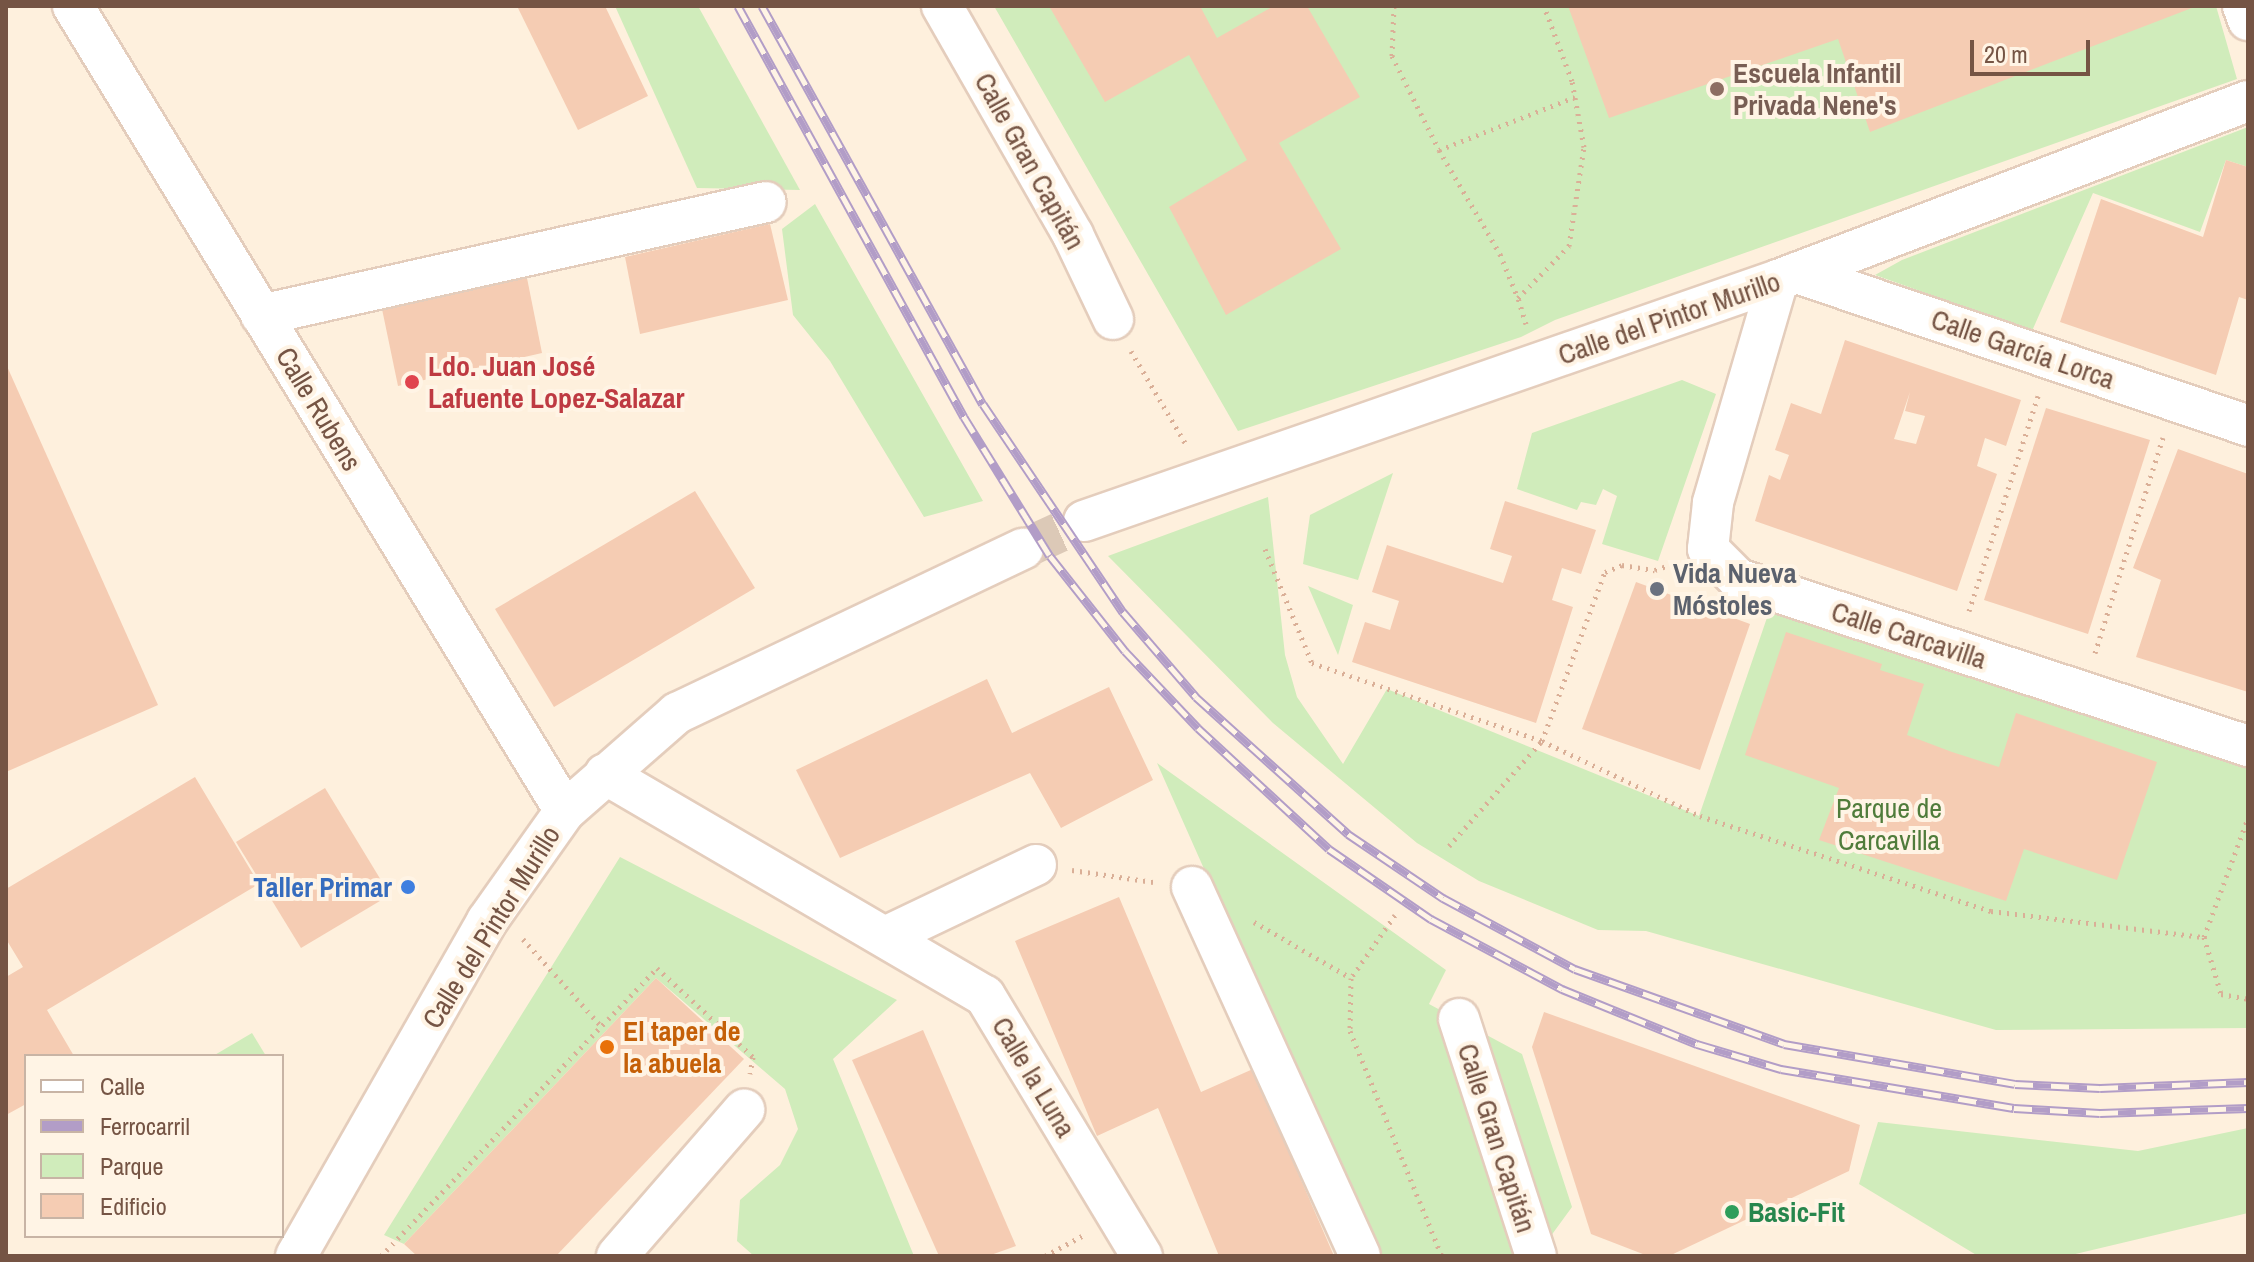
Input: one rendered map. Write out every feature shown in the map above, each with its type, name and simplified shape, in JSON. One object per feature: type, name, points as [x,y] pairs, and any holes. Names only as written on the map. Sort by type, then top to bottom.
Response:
[{"type":"street","name":"Calle Rubens","points":[[73,6],[565,811]]},
{"type":"street","name":"Calle Gran Capitán","points":[[942,6],[1073,235],[1113,319]]},
{"type":"street","points":[[2243,6],[2248,20]]},
{"type":"street","name":"Calle del Pintor Murillo","points":[[1084,521],[1788,276],[2248,101]]},
{"type":"street","points":[[261,315],[766,202]]},
{"type":"street","points":[[1708,549],[1713,503],[1788,276]]},
{"type":"street","name":"Calle García Lorca","points":[[1788,276],[2248,426]]},
{"type":"street","name":"Calle del Pintor Murillo","points":[[313,1248],[496,909],[565,811],[677,713],[1023,549]]},
{"type":"street","name":"Calle Carcavilla","points":[[1708,549],[1738,579],[2248,746]]},
{"type":"street","name":"Calle la Luna","points":[[605,774],[985,996],[1142,1256]]},
{"type":"street","points":[[887,936],[1036,865]]},
{"type":"street","points":[[1192,887],[1360,1256]]},
{"type":"street","name":"Calle Gran Capitán","points":[[1459,1019],[1536,1256]]},
{"type":"street","points":[[625,1253],[744,1110]]},
{"type":"path","points":[[1394,6],[1392,56],[1439,150],[1500,254],[1518,298],[1538,364]]},
{"type":"path","points":[[1518,298],[1569,246],[1584,147],[1575,97],[1544,6]]},
{"type":"path","points":[[1439,150],[1575,97]]},
{"type":"path","points":[[1113,319],[1205,479]]},
{"type":"path","points":[[1957,651],[2050,359]]},
{"type":"path","points":[[2082,692],[2174,401]]},
{"type":"path","points":[[1265,549],[1312,663],[1542,741],[1700,816],[1991,911],[2204,937]]},
{"type":"path","points":[[1449,846],[1542,741],[1605,572],[1622,565],[1655,570],[1708,549]]},
{"type":"path","points":[[2248,818],[2204,937],[2221,994],[2248,999]]},
{"type":"path","points":[[496,909],[601,1026]]},
{"type":"path","points":[[1395,915],[1351,978],[1350,1031],[1442,1256]]},
{"type":"path","points":[[381,1256],[657,968],[753,1057],[744,1110]]},
{"type":"green space","points":[[615,6],[698,6],[800,190],[697,188]]},
{"type":"green space","points":[[994,6],[2216,6],[2237,79],[1555,320],[1521,337],[1238,431]]},
{"type":"green space","points":[[2248,127],[2248,167],[2226,160],[2200,232],[2093,193],[2032,331],[1875,275],[1902,260]]},
{"type":"green space","points":[[815,204],[983,501],[924,517],[830,361],[793,315],[782,229]]},
{"type":"green space","points":[[1682,380],[1716,394],[1658,561],[1602,544],[1617,496],[1603,489],[1596,505],[1581,502],[1577,510],[1517,489],[1532,433]]},
{"type":"green space","points":[[1393,473],[1358,580],[1303,564],[1310,515]]},
{"type":"green space","name":"Parque de Carcavilla","points":[[1268,497],[1285,655],[1297,697],[1343,764],[1387,689],[1699,816],[1771,606],[2248,763],[2248,1028],[1996,1030],[1646,931],[1598,930],[1479,881],[1417,843],[1273,723],[1108,556]]},
{"type":"green space","points":[[1308,586],[1353,605],[1338,655]]},
{"type":"green space","points":[[1157,763],[1446,970],[1429,1004],[1522,1054],[1572,1207],[1545,1244],[1547,1256],[1376,1256]]},
{"type":"green space","points":[[620,857],[897,1000],[833,1059],[914,1256],[754,1256],[737,1241],[740,1200],[780,1165],[798,1129],[785,1089],[656,978],[404,1244],[384,1235]]},
{"type":"green space","points":[[252,1033],[265,1054],[216,1054]]},
{"type":"green space","points":[[1878,1122],[2138,1151],[2248,1128],[2248,1213],[2067,1256],[1978,1256],[1859,1184]]},
{"type":"building","points":[[517,6],[605,6],[648,96],[578,130]]},
{"type":"building","points":[[1049,6],[1200,6],[1217,38],[1274,6],[1307,6],[1360,97],[1279,143],[1341,249],[1226,315],[1169,207],[1247,160],[1189,55],[1105,102]]},
{"type":"building","points":[[1568,6],[2197,6],[1870,132],[1838,39],[1609,118]]},
{"type":"building","points":[[2226,160],[2248,167],[2248,300],[2239,297],[2216,375],[2060,322],[2101,199],[2203,237]]},
{"type":"building","points":[[770,224],[788,300],[640,334],[625,257]]},
{"type":"building","points":[[527,278],[542,353],[398,386],[382,309]]},
{"type":"building","points":[[1845,340],[2021,400],[2006,446],[1985,438],[1977,466],[1997,474],[1957,591],[1755,521],[1769,475],[1780,480],[1789,455],[1775,450],[1791,403],[1821,414]],"holes":[[[1910,392],[1905,411],[1925,416],[1916,444],[1894,439]]]},
{"type":"building","points":[[6,364],[158,705],[6,772]]},
{"type":"building","points":[[2046,408],[2150,440],[2088,634],[1984,600]]},
{"type":"building","points":[[2178,449],[2248,474],[2248,692],[2136,657],[2161,580],[2133,568]]},
{"type":"building","points":[[695,491],[755,588],[554,707],[495,609]]},
{"type":"building","points":[[1505,501],[1596,530],[1581,574],[1562,568],[1552,600],[1573,607],[1536,723],[1352,662],[1365,622],[1390,630],[1399,601],[1372,592],[1387,545],[1503,583],[1512,556],[1490,549]]},
{"type":"building","points":[[1636,582],[1750,624],[1700,770],[1582,729]]},
{"type":"building","points":[[1786,632],[1882,664],[1880,670],[1924,684],[1907,735],[1952,752],[1999,767],[2016,713],[2157,762],[2117,880],[2024,849],[2006,901],[1819,840],[1839,788],[1745,755]]},
{"type":"building","points":[[987,679],[1012,733],[1109,687],[1153,780],[1061,828],[1030,773],[840,858],[796,770]]},
{"type":"building","points":[[195,777],[259,884],[47,1010],[73,1054],[24,1054],[24,1105],[6,1115],[6,977],[23,967],[6,939],[6,889]]},
{"type":"building","points":[[325,788],[390,895],[301,948],[236,842]]},
{"type":"building","points":[[1119,897],[1201,1092],[1253,1069],[1334,1256],[1219,1256],[1158,1108],[1097,1136],[1015,941]]},
{"type":"building","points":[[656,978],[744,1059],[556,1256],[417,1256],[404,1244]]},
{"type":"building","points":[[1544,1012],[1860,1125],[1849,1171],[1669,1256],[1648,1256],[1591,1234],[1532,1047]]},
{"type":"building","points":[[923,1030],[1016,1246],[988,1256],[939,1256],[852,1060]]},
{"type":"tunnel","points":[[1023,549],[1084,521]]},
{"type":"railway","points":[[738,6],[964,417],[1050,556],[1125,651],[1198,728],[1329,849],[1431,919],[1562,989],[1697,1044],[1781,1069],[2014,1108],[2100,1113],[2248,1108]]},
{"type":"railway","points":[[762,6],[983,404],[1123,612],[1196,697],[1348,834],[1443,898],[1575,969],[1784,1044],[2015,1084],[2100,1088],[2248,1082]]},
{"type":"place","name":"Escuela Infantil Privada Nene's","points":[[1717,89]]},
{"type":"place","name":"Ldo. Juan José Lafuente Lopez-Salazar","points":[[412,382]]},
{"type":"place","name":"Vida Nueva Móstoles","points":[[1657,589]]},
{"type":"place","name":"Taller Primar","points":[[408,887]]},
{"type":"place","name":"El taper de la abuela","points":[[607,1047]]},
{"type":"place","name":"Basic-Fit","points":[[1732,1212]]}]
